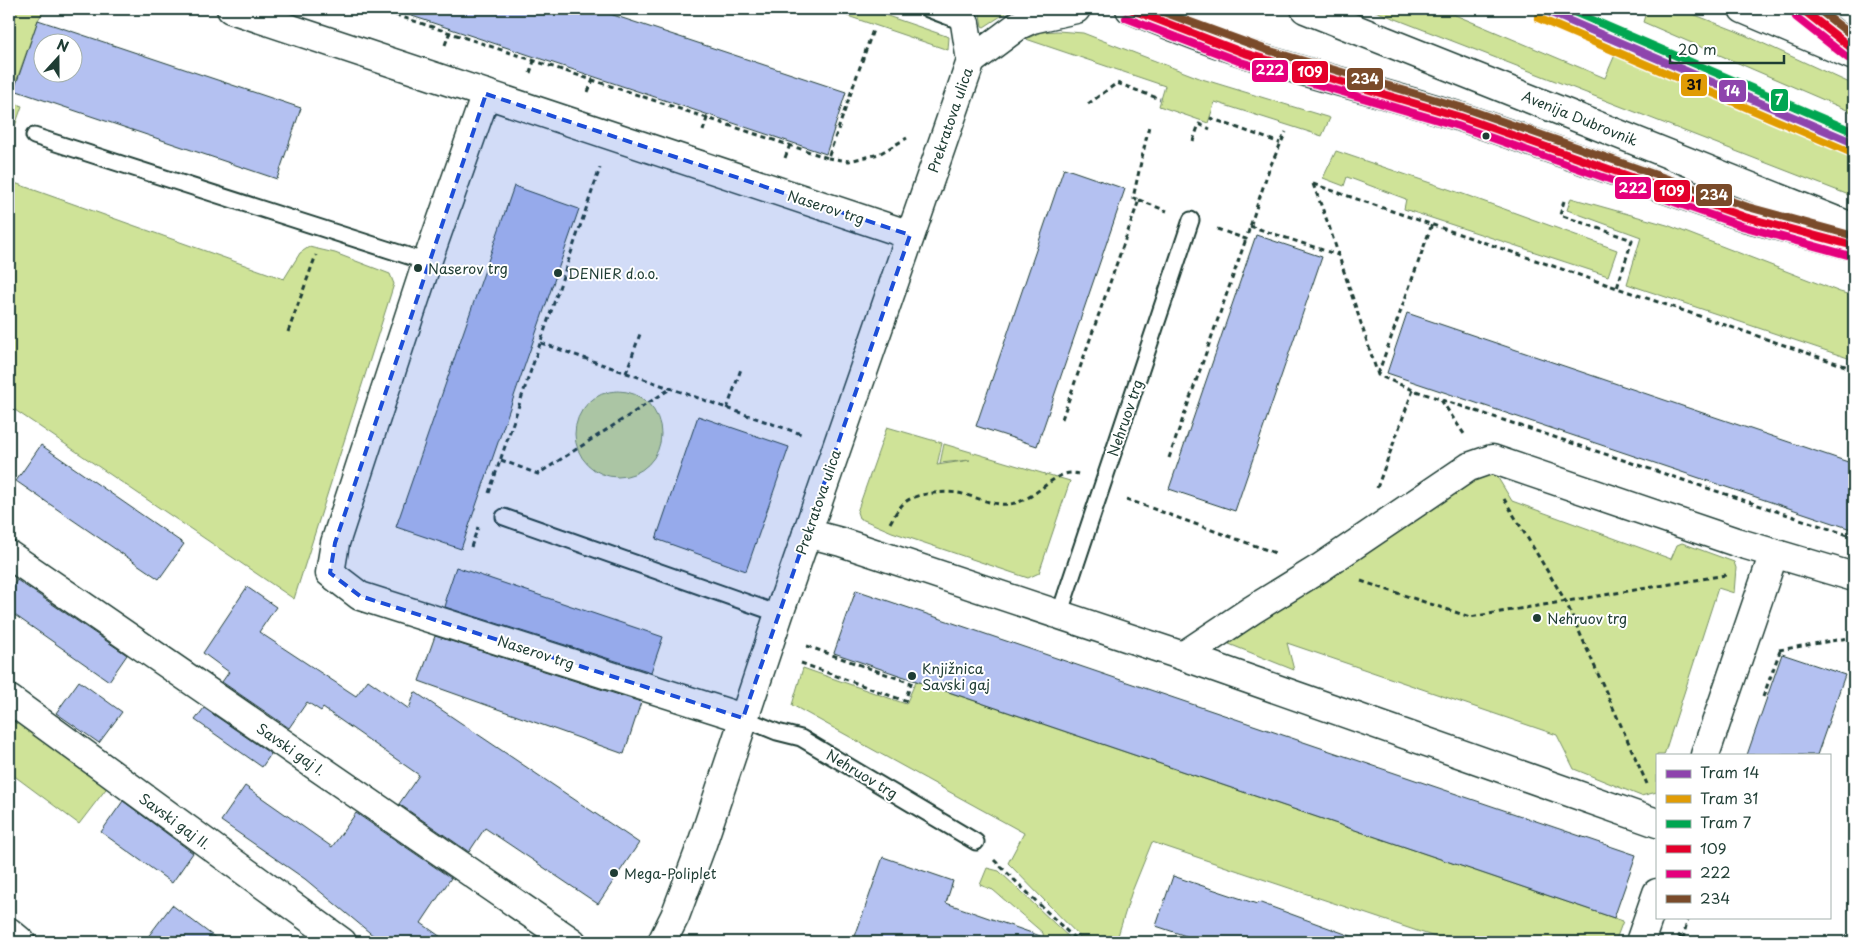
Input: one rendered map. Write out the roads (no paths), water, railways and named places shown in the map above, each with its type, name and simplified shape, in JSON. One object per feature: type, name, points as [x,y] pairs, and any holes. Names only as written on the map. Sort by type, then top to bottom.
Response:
[{"type":"street","name":"Naserov trg","points":[[231,9],[910,235]]},
{"type":"street","points":[[962,16],[971,61],[1019,25],[1032,19],[1076,9]]},
{"type":"street","name":"Avenija Dubrovnik","points":[[1305,9],[1854,228]]},
{"type":"street","points":[[1743,9],[1854,56]]},
{"type":"street","points":[[1802,9],[1854,50]]},
{"type":"street","points":[[1126,10],[1263,59],[1461,117],[1746,218],[1854,246]]},
{"type":"street","name":"Prekratova ulica","points":[[662,942],[675,916],[702,844],[743,718],[971,61]]},
{"type":"street","name":"Naserov trg","points":[[486,94],[427,262],[335,543],[330,573],[360,596],[743,718]]},
{"type":"street","points":[[1183,656],[1320,568],[1469,467],[1492,459],[1736,542],[1854,577]]},
{"type":"street","points":[[807,533],[841,542],[1183,656],[1656,823]]},
{"type":"street","points":[[1704,754],[1774,553]]},
{"type":"street","name":"Savski gaj I.","points":[[9,555],[572,942]]},
{"type":"street","name":"Savski gaj II.","points":[[9,699],[342,942]]},
{"type":"street","points":[[1640,942],[1656,896]]},
{"type":"street","points":[[9,932],[21,942]]},
{"type":"lane","points":[[928,9],[962,16]]},
{"type":"lane","points":[[34,136],[427,262]]},
{"type":"lane","name":"Nehruov trg","points":[[1059,615],[1191,220]]},
{"type":"lane","points":[[504,517],[779,614]]},
{"type":"lane","name":"Nehruov trg","points":[[743,718],[777,732],[801,738],[976,842]]},
{"type":"tram line","name":"14","points":[[1542,9],[1854,143]]},
{"type":"tram line","name":"7","points":[[1567,9],[1854,132]]},
{"type":"tram line","name":"31","points":[[1538,18],[1850,152]]},
{"type":"place","name":"Naserov trg","points":[[418,268]]},
{"type":"place","name":"DENIER d.o.o.","points":[[558,273]]},
{"type":"place","name":"Nehruov trg","points":[[1537,618]]},
{"type":"place","name":"Knjižnica Savski gaj","points":[[912,676]]},
{"type":"place","name":"Mega-Poliplet","points":[[614,873]]}]
